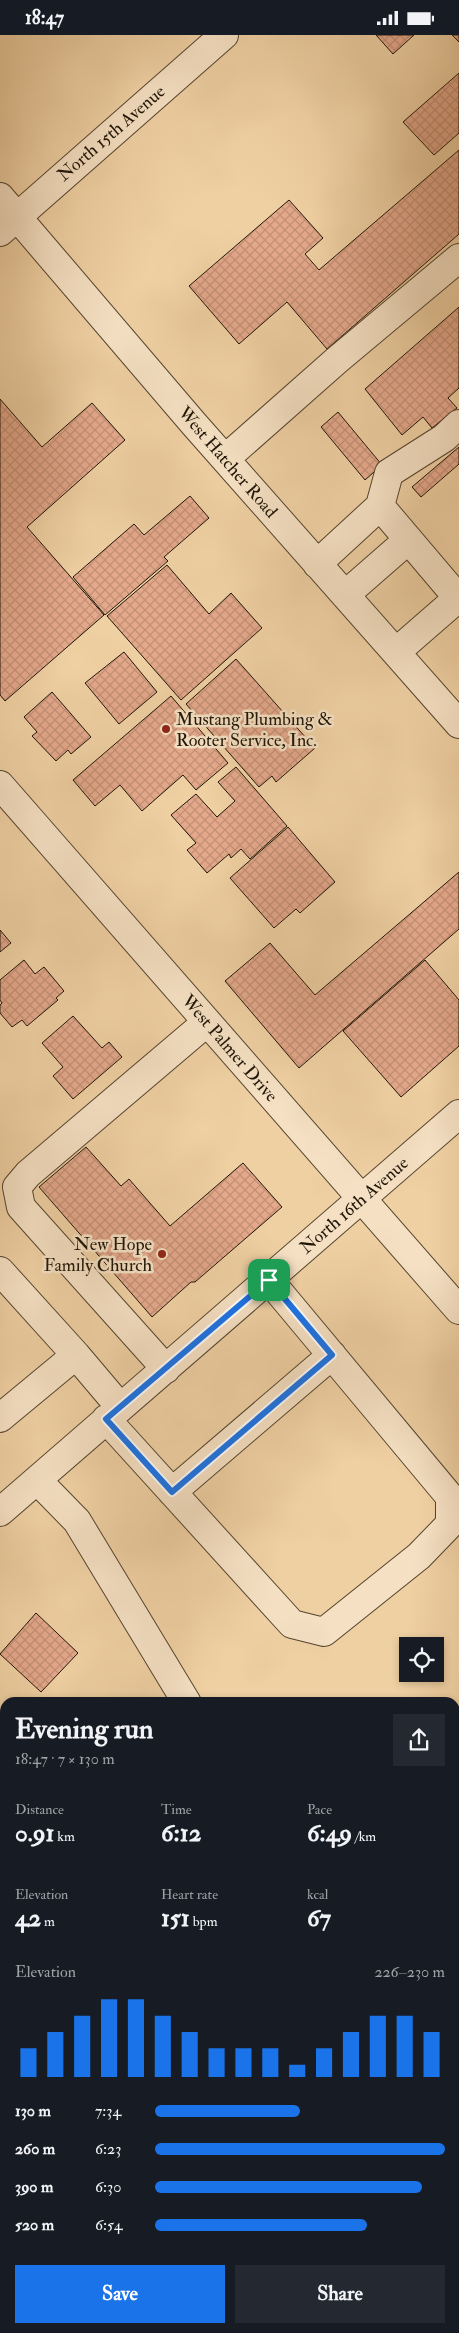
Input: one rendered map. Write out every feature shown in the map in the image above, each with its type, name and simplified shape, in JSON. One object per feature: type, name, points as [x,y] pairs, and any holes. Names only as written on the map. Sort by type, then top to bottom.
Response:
[{"type":"street","name":"North 15th Avenue","points":[[6,215],[224,35]]},
{"type":"street","name":"West Hatcher Road","points":[[6,215],[459,724]]},
{"type":"street","points":[[225,459],[337,359],[459,258]]},
{"type":"street","points":[[317,564],[380,506],[389,473],[444,438],[459,424]]},
{"type":"street","points":[[380,506],[458,598],[396,652]]},
{"type":"street","points":[[345,595],[408,540]]},
{"type":"street","name":"West Palmer Drive","points":[[0,785],[459,1310]]},
{"type":"street","points":[[166,1369],[21,1207],[17,1187],[28,1174],[207,1022]]},
{"type":"street","name":"North 16th Avenue","points":[[0,1512],[459,1114]]},
{"type":"street","points":[[0,1271],[76,1355],[113,1413],[172,1492],[292,1624],[324,1632],[419,1556],[450,1524],[450,1497],[269,1280]]},
{"type":"street","points":[[0,1419],[76,1355]]},
{"type":"street","points":[[172,1492],[332,1355]]},
{"type":"street","points":[[37,1480],[77,1521],[183,1697]]},
{"type":"building","points":[[376,35],[414,35],[393,54]]},
{"type":"building","points":[[452,35],[459,35],[459,42]]},
{"type":"building","points":[[459,73],[459,133],[434,155],[403,122]]},
{"type":"building","points":[[459,150],[459,234],[327,349],[287,302],[239,344],[189,286],[289,200],[323,238],[305,254],[319,270]]},
{"type":"building","points":[[459,307],[459,388],[448,398],[457,408],[432,428],[423,417],[402,435],[365,389]]},
{"type":"building","points":[[0,399],[42,447],[92,403],[125,440],[27,527],[104,615],[5,701],[0,695]]},
{"type":"building","points":[[338,412],[382,465],[365,480],[321,427]]},
{"type":"building","points":[[459,447],[459,464],[421,497],[412,487]]},
{"type":"building","points":[[190,496],[209,518],[164,557],[168,561],[105,615],[73,577],[134,524],[144,535]]},
{"type":"building","points":[[167,565],[209,614],[231,593],[262,628],[181,700],[107,616]]},
{"type":"building","points":[[124,652],[157,692],[119,724],[85,683]]},
{"type":"building","points":[[236,659],[315,748],[276,782],[272,776],[259,787],[186,704]]},
{"type":"building","points":[[52,692],[91,737],[71,754],[68,750],[56,761],[32,736],[37,732],[24,717]]},
{"type":"building","name":"Mustang Plumbing & Rooter Service, Inc.","points":[[171,696],[228,763],[196,790],[183,775],[142,811],[120,785],[95,806],[73,780]]},
{"type":"building","points":[[236,767],[287,826],[250,859],[241,849],[231,858],[229,854],[207,873],[187,850],[196,843],[171,815],[196,794],[217,817],[235,801],[218,782]]},
{"type":"building","points":[[288,827],[335,882],[300,913],[296,909],[274,928],[230,878]]},
{"type":"building","points":[[459,872],[459,929],[299,1068],[225,981],[270,943],[315,995]]},
{"type":"building","points":[[0,930],[11,943],[0,952]]},
{"type":"building","points":[[24,960],[35,974],[44,967],[64,991],[56,998],[58,1000],[27,1026],[22,1020],[12,1027],[0,1013],[0,1005],[2,1003],[0,1000],[0,980]]},
{"type":"building","points":[[425,960],[459,1000],[459,1046],[401,1097],[343,1031]]},
{"type":"building","points":[[73,1016],[102,1048],[109,1042],[122,1057],[73,1099],[53,1076],[63,1067],[42,1043]]},
{"type":"building","name":"New Hope Family Church","points":[[86,1147],[121,1186],[129,1179],[170,1226],[243,1163],[282,1207],[195,1282],[191,1282],[152,1317],[39,1187]]},
{"type":"building","points":[[36,1613],[78,1653],[41,1692],[0,1654]]},
{"type":"place","name":"Mustang Plumbing & Rooter Service, Inc.","points":[[166,729]]},
{"type":"place","name":"New Hope Family Church","points":[[162,1254]]},
{"type":"route","points":[[269,1280],[332,1355],[172,1492],[106,1419],[269,1280]]}]
